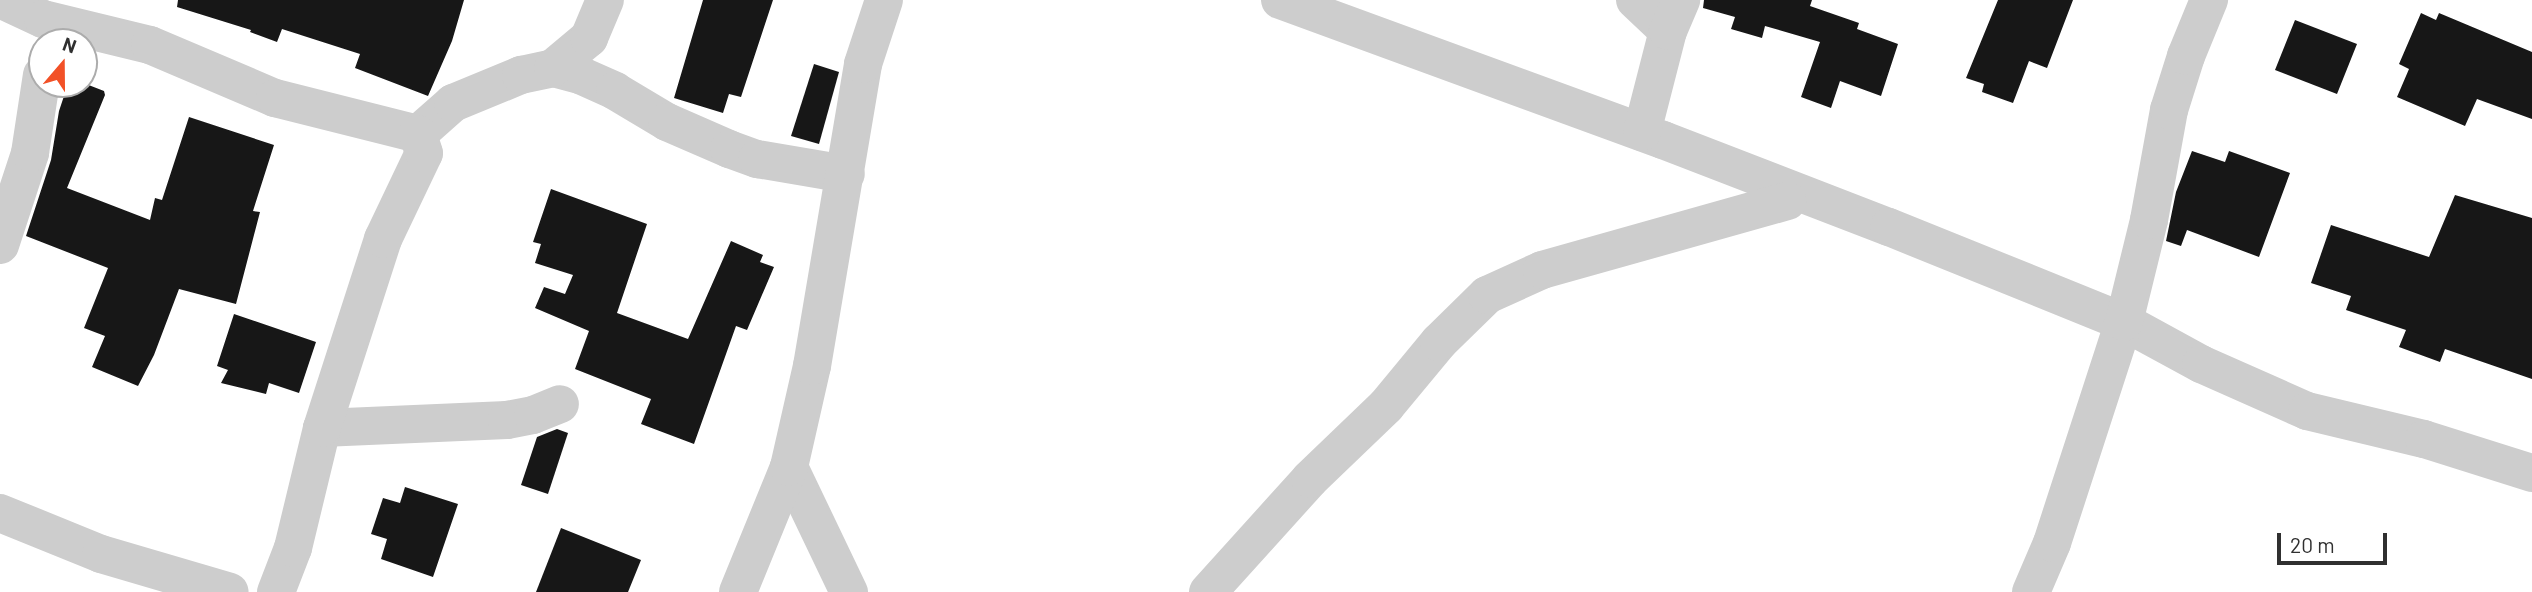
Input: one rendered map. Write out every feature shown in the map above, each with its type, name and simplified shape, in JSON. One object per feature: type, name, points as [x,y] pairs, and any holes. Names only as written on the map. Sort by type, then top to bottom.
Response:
[{"type":"street","points":[[2,0],[40,28]]},
{"type":"street","points":[[418,134],[453,103],[521,75],[553,68],[582,47],[589,38],[605,0]]},
{"type":"street","points":[[738,592],[789,467],[812,366],[863,64],[884,0]]},
{"type":"street","points":[[1280,0],[1642,132],[2124,321],[2201,365],[2307,411],[2424,439],[2532,473]]},
{"type":"street","points":[[1635,0],[1674,16],[1642,132]]},
{"type":"street","points":[[2031,592],[2052,543],[2124,321],[2149,220],[2169,110],[2208,0]]},
{"type":"street","points":[[98,38],[150,45],[275,98],[418,134]]},
{"type":"street","points":[[553,68],[582,76],[615,91],[667,122],[729,149],[757,159],[846,174]]},
{"type":"street","points":[[0,244],[30,153],[38,98]]},
{"type":"street","points":[[276,592],[293,548],[322,428],[383,240],[424,153],[418,134]]},
{"type":"street","points":[[1208,592],[1310,479],[1386,406],[1439,342],[1487,295],[1542,270],[1788,201]]},
{"type":"street","points":[[322,428],[507,419],[533,415],[560,404]]},
{"type":"street","points":[[789,467],[849,592]]},
{"type":"street","points":[[0,513],[101,554],[230,592]]},
{"type":"building","points":[[178,0],[464,0],[452,41],[428,96],[355,68],[360,54],[282,29],[277,42],[250,32],[251,30],[177,7]]},
{"type":"building","points":[[703,0],[773,0],[741,97],[729,94],[723,113],[674,98]]},
{"type":"building","points":[[1704,0],[1812,0],[1810,6],[1859,23],[1857,29],[1898,44],[1881,96],[1840,81],[1831,108],[1801,97],[1820,42],[1765,26],[1762,38],[1731,29],[1735,17],[1703,8]]},
{"type":"building","points":[[1998,0],[2073,0],[2047,68],[2029,61],[2013,103],[1982,92],[1984,84],[1966,78]]},
{"type":"building","points":[[2421,13],[2436,20],[2439,13],[2532,52],[2532,119],[2477,99],[2465,126],[2397,97],[2409,69],[2399,64]]},
{"type":"building","points":[[2295,20],[2357,44],[2337,94],[2275,70]]},
{"type":"building","points":[[814,64],[839,72],[819,144],[791,136]]},
{"type":"building","points":[[98,89],[104,91],[105,95],[67,188],[150,220],[155,198],[162,200],[189,117],[274,145],[253,211],[260,212],[236,304],[179,289],[154,355],[138,386],[92,367],[105,336],[84,328],[108,268],[26,236],[51,160],[63,98],[98,98]]},
{"type":"building","points":[[2192,151],[2225,162],[2229,151],[2290,173],[2259,257],[2187,230],[2181,246],[2166,241],[2176,192]]},
{"type":"building","points":[[551,189],[647,224],[617,313],[688,339],[731,241],[763,255],[760,262],[774,267],[747,330],[736,326],[694,444],[641,424],[651,399],[575,369],[589,331],[535,308],[544,287],[565,294],[573,275],[535,263],[541,244],[533,242]]},
{"type":"building","points":[[2455,195],[2532,218],[2532,379],[2445,349],[2440,362],[2399,347],[2406,330],[2346,310],[2351,296],[2311,283],[2331,225],[2429,257]]},
{"type":"building","points":[[234,314],[316,342],[299,393],[269,383],[266,394],[221,383],[228,370],[217,366]]},
{"type":"building","points":[[557,429],[568,433],[548,494],[521,485],[537,437]]},
{"type":"building","points":[[405,487],[458,504],[433,577],[381,559],[387,539],[371,534],[383,498],[400,503]]},
{"type":"building","points":[[561,528],[641,560],[628,592],[536,592]]}]
